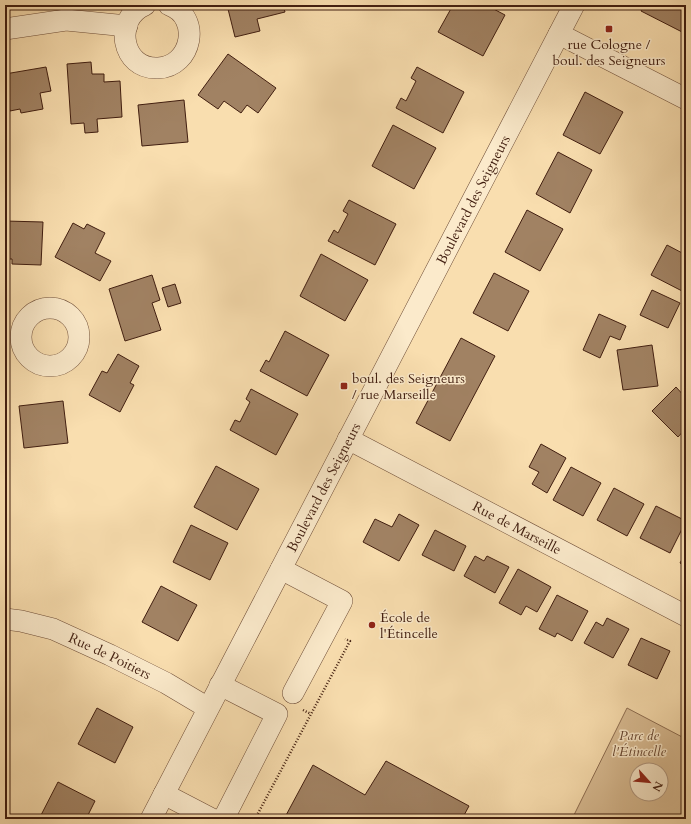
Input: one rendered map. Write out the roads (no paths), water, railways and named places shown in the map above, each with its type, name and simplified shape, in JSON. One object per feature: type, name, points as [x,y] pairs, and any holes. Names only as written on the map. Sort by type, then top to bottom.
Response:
[{"type":"street","points":[[145,5],[139,7],[131,15],[124,36],[126,46],[131,55],[138,62],[148,67],[158,68],[168,66],[177,61],[189,44],[190,33],[187,22],[181,12],[169,5]]},
{"type":"street","name":"Boulevard des Seigneurs","points":[[151,819],[574,5]]},
{"type":"street","points":[[5,29],[66,20],[127,26]]},
{"type":"street","points":[[559,34],[686,99]]},
{"type":"street","name":"Rue de Marseille","points":[[348,439],[686,616]]},
{"type":"street","points":[[281,569],[342,601],[293,692]]},
{"type":"street","name":"Rue de Poitiers","points":[[5,619],[21,621],[53,629],[166,683],[208,708]]},
{"type":"street","points":[[220,685],[277,714],[226,814],[222,819]]},
{"type":"street","points":[[164,794],[212,819]]},
{"type":"place","name":"rue Cologne / boul. des Seigneurs","points":[[609,29]]},
{"type":"place","name":"boul. des Seigneurs / rue Marseille","points":[[344,386]]},
{"type":"place","name":"École de l'Étincelle","points":[[372,625]]},
{"type":"park label","name":"Parc de l'Étincelle","points":[[639,744]]}]
